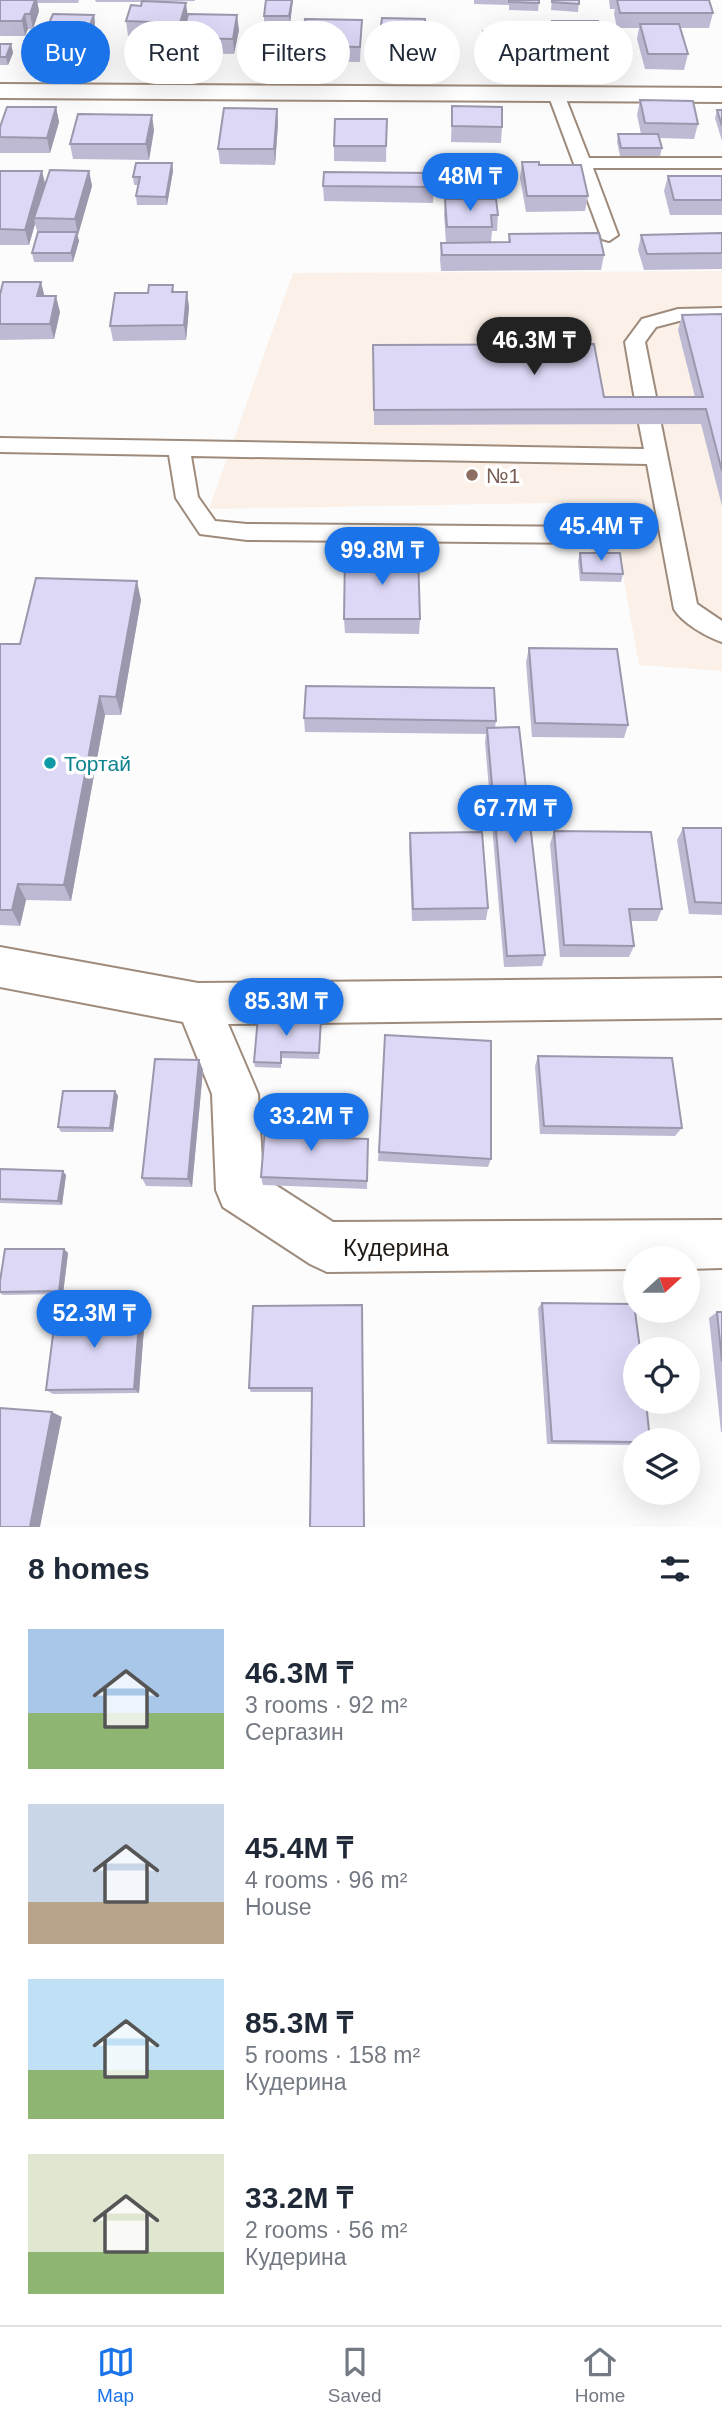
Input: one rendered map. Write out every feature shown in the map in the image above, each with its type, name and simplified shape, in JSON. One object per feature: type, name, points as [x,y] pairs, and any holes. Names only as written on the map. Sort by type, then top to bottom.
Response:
[{"type":"street","points":[[0,91],[722,95]]},
{"type":"street","points":[[0,967],[198,1004],[722,998]]},
{"type":"street","name":"Кудерина","points":[[198,1004],[235,1094],[240,1190],[327,1247],[722,1244]]},
{"type":"lane","points":[[556,94],[609,236]]},
{"type":"lane","points":[[582,163],[722,163]]},
{"type":"lane","points":[[722,314],[678,315],[649,323],[635,342],[686,609],[722,633]]},
{"type":"lane","points":[[0,445],[656,457]]},
{"type":"lane","points":[[178,447],[187,498],[208,528],[247,532],[593,535]]},
{"type":"shaded area","name":"№1","points":[[722,271],[722,671],[639,665],[610,502],[209,509],[293,273]]},
{"type":"building","points":[[0,0],[35,0],[30,14],[25,14],[22,21],[0,21]]},
{"type":"building","points":[[266,0],[292,0],[289,16],[264,16]]},
{"type":"building","points":[[539,0],[539,3],[509,2]]},
{"type":"building","points":[[579,0],[579,4],[552,2]]},
{"type":"building","points":[[617,0],[709,0],[713,13],[620,13]]},
{"type":"building","points":[[142,1],[186,3],[181,21],[126,21],[131,5],[141,6]]},
{"type":"building","points":[[53,14],[94,15],[92,21],[50,21]]},
{"type":"building","points":[[188,14],[237,15],[233,39],[223,39],[223,21],[186,21]]},
{"type":"building","points":[[382,18],[425,19],[425,21],[382,21]]},
{"type":"building","points":[[362,20],[360,47],[350,47],[350,21],[305,21]]},
{"type":"building","points":[[640,24],[679,24],[688,54],[648,54]]},
{"type":"building","points":[[0,44],[11,44],[6,57],[0,57]]},
{"type":"building","points":[[640,100],[693,101],[698,124],[645,123]]},
{"type":"building","points":[[452,106],[502,107],[502,127],[452,126]]},
{"type":"building","points":[[7,107],[56,107],[47,138],[0,137],[0,127]]},
{"type":"building","points":[[224,108],[277,109],[274,149],[218,149]]},
{"type":"building","points":[[717,110],[722,110],[722,126]]},
{"type":"building","points":[[78,114],[152,115],[146,144],[70,144]]},
{"type":"building","points":[[335,119],[387,119],[386,146],[334,146]]},
{"type":"building","points":[[618,134],[658,134],[662,148],[621,148]]},
{"type":"building","points":[[522,162],[539,162],[539,165],[581,165],[588,196],[527,196]]},
{"type":"building","points":[[136,163],[172,163],[166,197],[136,196],[140,177],[133,177]]},
{"type":"building","points":[[50,170],[89,171],[75,219],[34,218]]},
{"type":"building","points":[[0,171],[42,171],[25,230],[0,229]]},
{"type":"building","points":[[324,172],[434,173],[434,187],[323,186]]},
{"type":"building","points":[[668,176],[722,176],[722,200],[674,200]]},
{"type":"building","points":[[445,199],[496,199],[498,215],[491,215],[492,227],[447,227]]},
{"type":"building","points":[[38,232],[77,232],[71,253],[32,253]]},
{"type":"building","points":[[599,233],[604,255],[442,255],[441,243],[510,242],[509,234]]},
{"type":"building","points":[[722,233],[722,253],[647,254],[641,235]]},
{"type":"building","points":[[3,282],[41,282],[37,296],[56,296],[50,324],[0,324]]},
{"type":"building","points":[[149,285],[173,285],[172,292],[187,292],[184,325],[110,326],[115,293],[148,293]]},
{"type":"building","points":[[722,314],[722,471],[706,409],[374,410],[373,345],[594,344],[604,397],[703,397],[682,315]]},
{"type":"building","points":[[580,553],[620,553],[623,574],[582,573]]},
{"type":"building","points":[[345,554],[418,555],[420,619],[344,619]]},
{"type":"building","name":"Тортай","points":[[36,578],[137,581],[116,697],[100,696],[64,885],[18,884],[12,910],[0,910],[0,644],[20,644]]},
{"type":"building","points":[[529,648],[617,649],[628,725],[535,723]]},
{"type":"building","points":[[306,686],[494,688],[496,721],[304,718]]},
{"type":"building","points":[[519,727],[545,955],[507,956],[487,728]]},
{"type":"building","points":[[683,828],[722,828],[722,903],[695,902]]},
{"type":"building","points":[[554,831],[651,832],[662,909],[629,909],[634,946],[564,945]]},
{"type":"building","points":[[482,832],[488,908],[413,909],[410,833]]},
{"type":"building","points":[[258,1017],[321,1019],[319,1053],[281,1052],[281,1063],[254,1062]]},
{"type":"building","points":[[385,1035],[491,1041],[491,1159],[379,1152]]},
{"type":"building","points":[[538,1056],[672,1058],[682,1128],[544,1126]]},
{"type":"building","points":[[155,1059],[199,1060],[188,1179],[142,1178]]},
{"type":"building","points":[[63,1091],[115,1091],[110,1128],[58,1127]]},
{"type":"building","points":[[266,1116],[313,1117],[312,1137],[368,1139],[367,1181],[261,1177]]},
{"type":"building","points":[[0,1169],[63,1171],[58,1201],[0,1199]]},
{"type":"building","points":[[5,1249],[64,1249],[59,1291],[0,1292]]},
{"type":"building","points":[[542,1303],[623,1304],[623,1323],[637,1323],[638,1337],[623,1337],[623,1414],[647,1414],[649,1428],[623,1428],[623,1442],[552,1441]]},
{"type":"building","points":[[362,1305],[364,1527],[310,1527],[312,1388],[249,1388],[253,1306]]},
{"type":"building","points":[[140,1309],[134,1389],[46,1390],[56,1311]]},
{"type":"building","points":[[717,1312],[722,1312],[722,1362]]},
{"type":"building","points":[[0,1408],[52,1412],[30,1527],[0,1527]]},
{"type":"place","name":"№1","points":[[472,475]]},
{"type":"place","name":"Тортай","points":[[50,763]]}]
